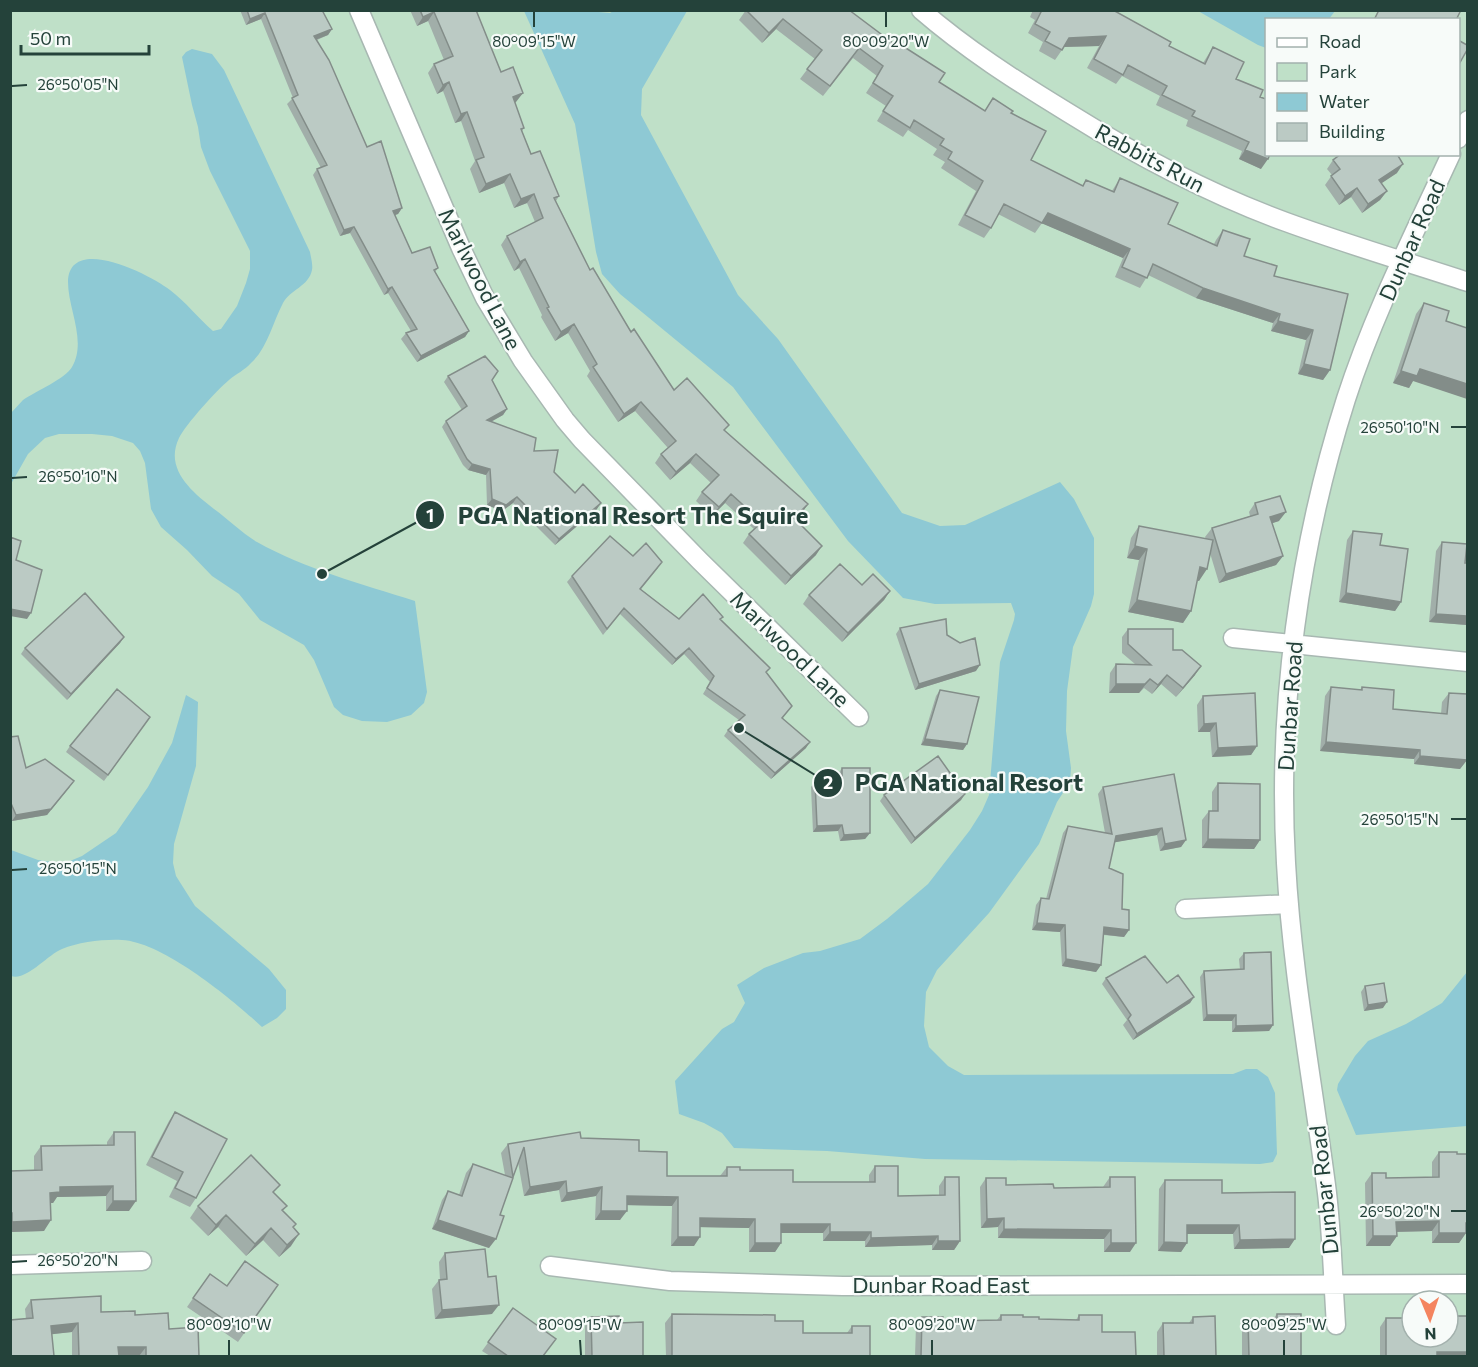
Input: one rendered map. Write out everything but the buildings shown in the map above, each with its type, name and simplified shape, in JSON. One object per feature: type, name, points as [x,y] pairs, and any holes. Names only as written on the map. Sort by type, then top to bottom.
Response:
[{"type":"street","name":"Marlwood Lane","points":[[358,10],[461,248],[485,298],[523,361],[582,440],[709,570],[860,717]]},
{"type":"street","name":"Rabbits Run","points":[[921,10],[1028,89],[1161,166],[1223,196],[1285,222],[1467,282]]},
{"type":"street","points":[[1460,135],[1467,120]]},
{"type":"street","name":"Dunbar Road","points":[[1336,1325],[1327,1197],[1289,904],[1284,788],[1287,708],[1304,567],[1323,484],[1347,397],[1373,328],[1450,156]]},
{"type":"street","points":[[1233,638],[1467,662]]},
{"type":"street","points":[[1185,909],[1289,904]]},
{"type":"street","points":[[10,1264],[142,1261]]},
{"type":"street","name":"Dunbar Road East","points":[[550,1266],[670,1281],[843,1286],[1333,1283]]},
{"type":"street","name":"Dunbar Road","points":[[1333,1283],[1467,1284]]},
{"type":"green space","points":[[10,11],[1467,11],[1467,1356],[11,1356]]},
{"type":"water","points":[[615,10],[687,11],[642,89],[641,115],[738,295],[778,339],[902,513],[940,526],[965,525],[1060,482],[1074,499],[1094,538],[1094,594],[1073,647],[1067,691],[1066,731],[1071,768],[1070,782],[1057,802],[1039,844],[989,913],[937,970],[926,992],[924,1026],[929,1047],[948,1066],[964,1075],[1233,1074],[1246,1069],[1257,1069],[1268,1077],[1275,1093],[1277,1154],[1273,1162],[1260,1164],[925,1159],[827,1151],[734,1148],[722,1133],[704,1123],[679,1114],[675,1081],[722,1029],[734,1022],[745,1003],[737,985],[764,968],[803,953],[820,951],[860,939],[928,884],[970,830],[989,795],[1000,662],[1015,614],[1011,603],[935,604],[903,598],[848,541],[733,387],[620,294],[602,274],[596,252],[575,124],[524,11],[610,13]]},
{"type":"water","points":[[1198,11],[1335,11],[1330,18],[1265,18],[1265,48]]},
{"type":"water","points":[[192,49],[212,54],[224,70],[310,252],[312,268],[307,280],[283,303],[266,343],[257,357],[217,391],[179,438],[175,449],[178,470],[197,495],[240,530],[275,552],[354,582],[415,601],[427,692],[424,703],[411,715],[387,722],[362,721],[343,715],[334,707],[314,660],[304,645],[260,620],[239,594],[212,576],[161,527],[151,509],[145,463],[140,451],[133,443],[112,436],[92,434],[59,434],[45,438],[28,454],[11,484],[11,413],[23,400],[68,371],[76,357],[77,336],[68,282],[72,268],[82,260],[96,259],[112,262],[160,283],[213,331],[221,329],[237,306],[250,269],[250,251],[210,171],[201,147],[182,57]]},
{"type":"water","points":[[186,695],[198,702],[196,766],[174,844],[173,863],[176,876],[195,906],[269,969],[286,990],[286,1009],[262,1027],[196,974],[176,961],[139,943],[115,940],[76,945],[56,952],[24,975],[11,976],[11,850],[38,860],[60,863],[82,856],[116,833],[148,787],[172,743]]},
{"type":"water","points":[[1467,972],[1467,1126],[1356,1135],[1337,1090],[1338,1084],[1355,1056],[1368,1041],[1406,1024],[1442,1003]]},
{"type":"place","name":"PGA National Resort The Squire","points":[[322,574]]},
{"type":"place","name":"PGA National Resort","points":[[739,728]]}]
